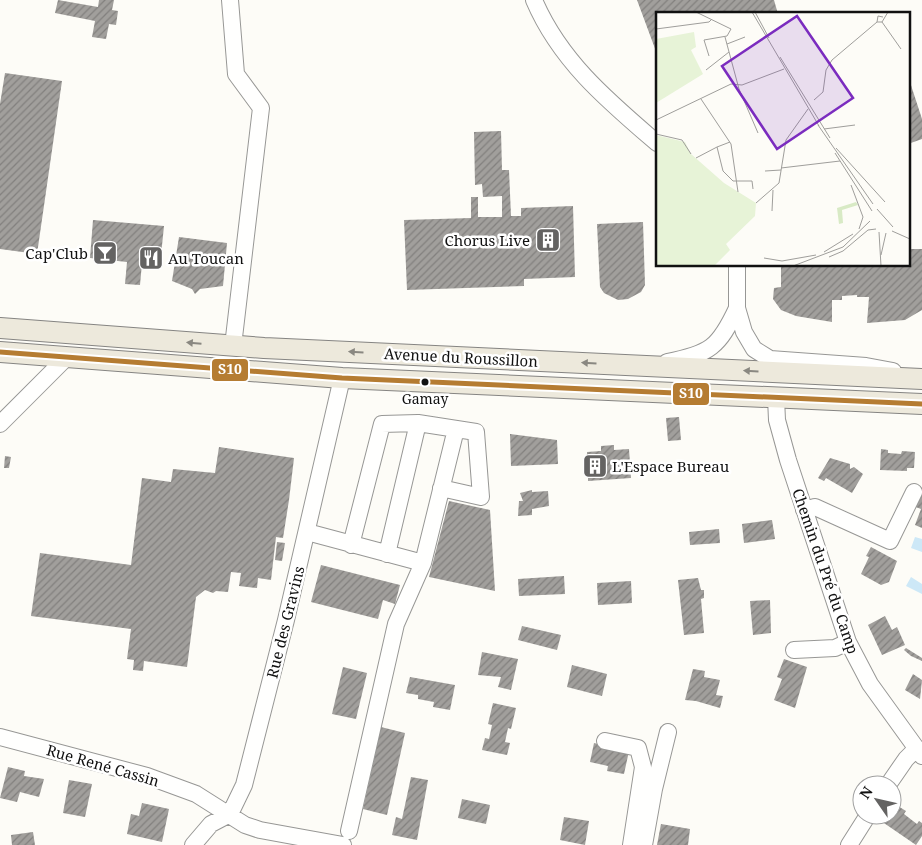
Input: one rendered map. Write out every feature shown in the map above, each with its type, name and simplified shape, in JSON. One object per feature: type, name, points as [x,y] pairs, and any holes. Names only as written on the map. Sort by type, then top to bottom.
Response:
[{"type":"main road","name":"Avenue du Roussillon","points":[[0,328],[233,346],[922,378]]},
{"type":"main road","name":"Avenue du Roussillon","points":[[0,352],[342,378],[922,404]]},
{"type":"street","points":[[230,0],[236,74],[261,108],[233,346]]},
{"type":"street","points":[[534,0],[571,63],[594,88],[656,142]]},
{"type":"street","points":[[737,266],[737,308],[744,332],[754,349],[770,359],[866,366],[922,378]]},
{"type":"street","points":[[647,365],[696,356],[715,345],[728,329],[737,308]]},
{"type":"street","points":[[0,424],[67,358]]},
{"type":"street","name":"Rue des Gravins","points":[[230,814],[244,785],[307,532],[342,378]]},
{"type":"street","name":"Chemin du Pré du Camp","points":[[776,398],[776,420],[848,642],[870,684],[919,753]]},
{"type":"street","points":[[351,545],[382,424],[418,423],[476,432],[481,497],[441,488]]},
{"type":"street","points":[[386,554],[418,423]]},
{"type":"street","points":[[347,838],[396,624],[423,563],[456,429]]},
{"type":"street","points":[[804,510],[815,507],[890,541],[914,492]]},
{"type":"street","points":[[307,532],[423,563]]},
{"type":"street","points":[[794,650],[835,648],[848,642]]},
{"type":"street","points":[[644,845],[654,789],[668,732]]},
{"type":"street","name":"Rue René Cassin","points":[[0,738],[129,770],[196,794],[245,825],[260,830],[347,838]]},
{"type":"street","points":[[605,741],[638,748],[643,767],[632,845]]},
{"type":"street","points":[[895,775],[906,759],[919,753]]},
{"type":"street","points":[[193,845],[211,824],[230,814]]},
{"type":"street","points":[[849,845],[862,825]]},
{"type":"water","points":[[915,537],[922,539],[922,552],[911,548]]},
{"type":"water","points":[[911,577],[922,584],[922,594],[906,586]]},
{"type":"building","points":[[58,0],[98,7],[99,0],[114,0],[112,10],[118,11],[116,25],[109,24],[106,39],[92,37],[95,21],[55,13]]},
{"type":"building","points":[[637,0],[774,0],[777,12],[656,12],[656,51]]},
{"type":"building","points":[[5,73],[62,81],[37,254],[0,249],[0,104]]},
{"type":"building","points":[[910,82],[922,119],[922,139],[910,143]]},
{"type":"building","points":[[501,131],[502,170],[509,170],[511,216],[521,216],[521,208],[573,206],[575,277],[524,279],[524,286],[407,290],[404,220],[471,218],[471,197],[478,197],[478,217],[502,217],[502,196],[483,197],[482,184],[475,185],[474,132]]},
{"type":"building","points":[[93,220],[164,226],[160,265],[142,263],[140,285],[125,284],[127,262],[90,258]]},
{"type":"building","points":[[643,222],[645,285],[641,292],[628,299],[618,300],[604,293],[600,287],[597,224]]},
{"type":"building","points":[[179,237],[227,243],[223,286],[200,289],[195,294],[192,289],[172,281]]},
{"type":"building","points":[[910,249],[922,249],[922,310],[905,320],[867,323],[869,297],[857,297],[857,295],[842,296],[842,300],[832,300],[832,322],[796,316],[781,310],[773,299],[774,288],[781,287],[781,266],[910,266]]},
{"type":"building","points":[[679,417],[681,440],[668,441],[666,418]]},
{"type":"building","points":[[510,434],[557,440],[558,464],[511,466]]},
{"type":"building","points":[[614,445],[614,450],[629,449],[631,478],[588,481],[588,471],[584,471],[584,462],[587,462],[587,452],[601,451],[601,446]]},
{"type":"building","points":[[219,447],[294,458],[289,500],[283,538],[276,537],[271,580],[258,578],[257,588],[239,586],[241,573],[231,572],[228,592],[216,591],[213,593],[205,590],[196,597],[187,667],[144,661],[143,671],[133,670],[134,660],[127,659],[131,629],[31,616],[40,553],[131,565],[142,478],[171,482],[173,469],[215,473]]},
{"type":"building","points":[[881,449],[888,450],[888,453],[915,452],[914,468],[907,468],[907,471],[880,470]]},
{"type":"building","points":[[5,456],[11,457],[9,468],[4,468]]},
{"type":"building","points":[[830,458],[850,464],[850,469],[854,467],[863,474],[852,493],[826,478],[824,481],[818,478]]},
{"type":"building","points":[[532,490],[532,492],[548,491],[549,506],[532,509],[532,515],[518,516],[519,501],[523,501],[520,493]]},
{"type":"building","points":[[918,493],[922,494],[922,528],[915,525],[921,509],[913,506]]},
{"type":"building","points":[[449,501],[490,510],[495,591],[429,577]]},
{"type":"building","points":[[772,520],[775,539],[744,543],[742,524]]},
{"type":"building","points":[[719,529],[720,543],[690,545],[689,532]]},
{"type":"building","points":[[277,542],[285,543],[282,561],[275,560]]},
{"type":"building","points":[[871,547],[897,561],[889,582],[881,585],[861,574],[869,557],[866,556]]},
{"type":"building","points":[[321,565],[400,585],[395,604],[383,600],[378,619],[311,602]]},
{"type":"building","points":[[564,576],[565,594],[519,596],[518,579]]},
{"type":"building","points":[[698,578],[701,590],[704,590],[704,598],[701,599],[704,633],[684,635],[678,580]]},
{"type":"building","points":[[631,581],[632,603],[598,605],[597,583]]},
{"type":"building","points":[[770,600],[771,633],[753,635],[750,601]]},
{"type":"building","points":[[885,616],[892,630],[897,627],[905,645],[882,655],[868,625]]},
{"type":"building","points":[[522,626],[561,635],[557,650],[518,640]]},
{"type":"building","points":[[906,648],[922,658],[922,661],[911,656],[904,650]]},
{"type":"building","points":[[482,652],[518,659],[511,690],[498,687],[501,677],[478,675]]},
{"type":"building","points":[[784,659],[807,667],[795,708],[774,700],[782,679],[777,677]]},
{"type":"building","points":[[572,665],[607,674],[602,696],[567,687]]},
{"type":"building","points":[[343,667],[367,673],[356,719],[332,714]]},
{"type":"building","points":[[693,669],[705,671],[704,677],[720,680],[716,695],[723,696],[720,708],[685,700]]},
{"type":"building","points":[[913,674],[922,680],[920,699],[905,690]]},
{"type":"building","points":[[410,677],[455,685],[450,710],[433,707],[434,702],[418,699],[418,695],[406,693]]},
{"type":"building","points":[[493,703],[516,708],[511,729],[508,728],[505,742],[510,743],[507,755],[482,750],[485,738],[489,739],[492,725],[488,724]]},
{"type":"building","points":[[381,727],[405,733],[387,815],[363,809]]},
{"type":"building","points":[[594,743],[629,751],[624,774],[607,771],[608,766],[590,762]]},
{"type":"building","points":[[8,767],[25,771],[24,776],[44,779],[39,797],[20,792],[17,802],[0,798]]},
{"type":"building","points":[[411,777],[428,780],[417,840],[392,835],[396,817],[402,819]]},
{"type":"building","points":[[69,780],[92,784],[85,817],[63,813]]},
{"type":"building","points":[[462,799],[490,805],[486,824],[458,818]]},
{"type":"building","points":[[142,803],[169,809],[162,842],[127,834],[131,814],[139,816]]},
{"type":"building","points":[[902,809],[906,811],[904,814],[917,824],[919,821],[922,823],[922,836],[916,845],[887,825],[902,825]]},
{"type":"building","points":[[564,817],[589,821],[585,845],[560,840]]},
{"type":"building","points":[[661,824],[690,829],[688,845],[657,845]]},
{"type":"building","points":[[33,832],[35,845],[12,845],[11,835]]},
{"type":"transit line","name":"S10","points":[[0,352],[342,378],[922,404]]},
{"type":"place","name":"Chorus Live","points":[[548,240]]},
{"type":"place","name":"Cap'Club","points":[[105,253]]},
{"type":"place","name":"Au Toucan","points":[[151,258]]},
{"type":"place","name":"Gamay","points":[[425,382]]},
{"type":"place","name":"L'Espace Bureau","points":[[595,466]]}]
